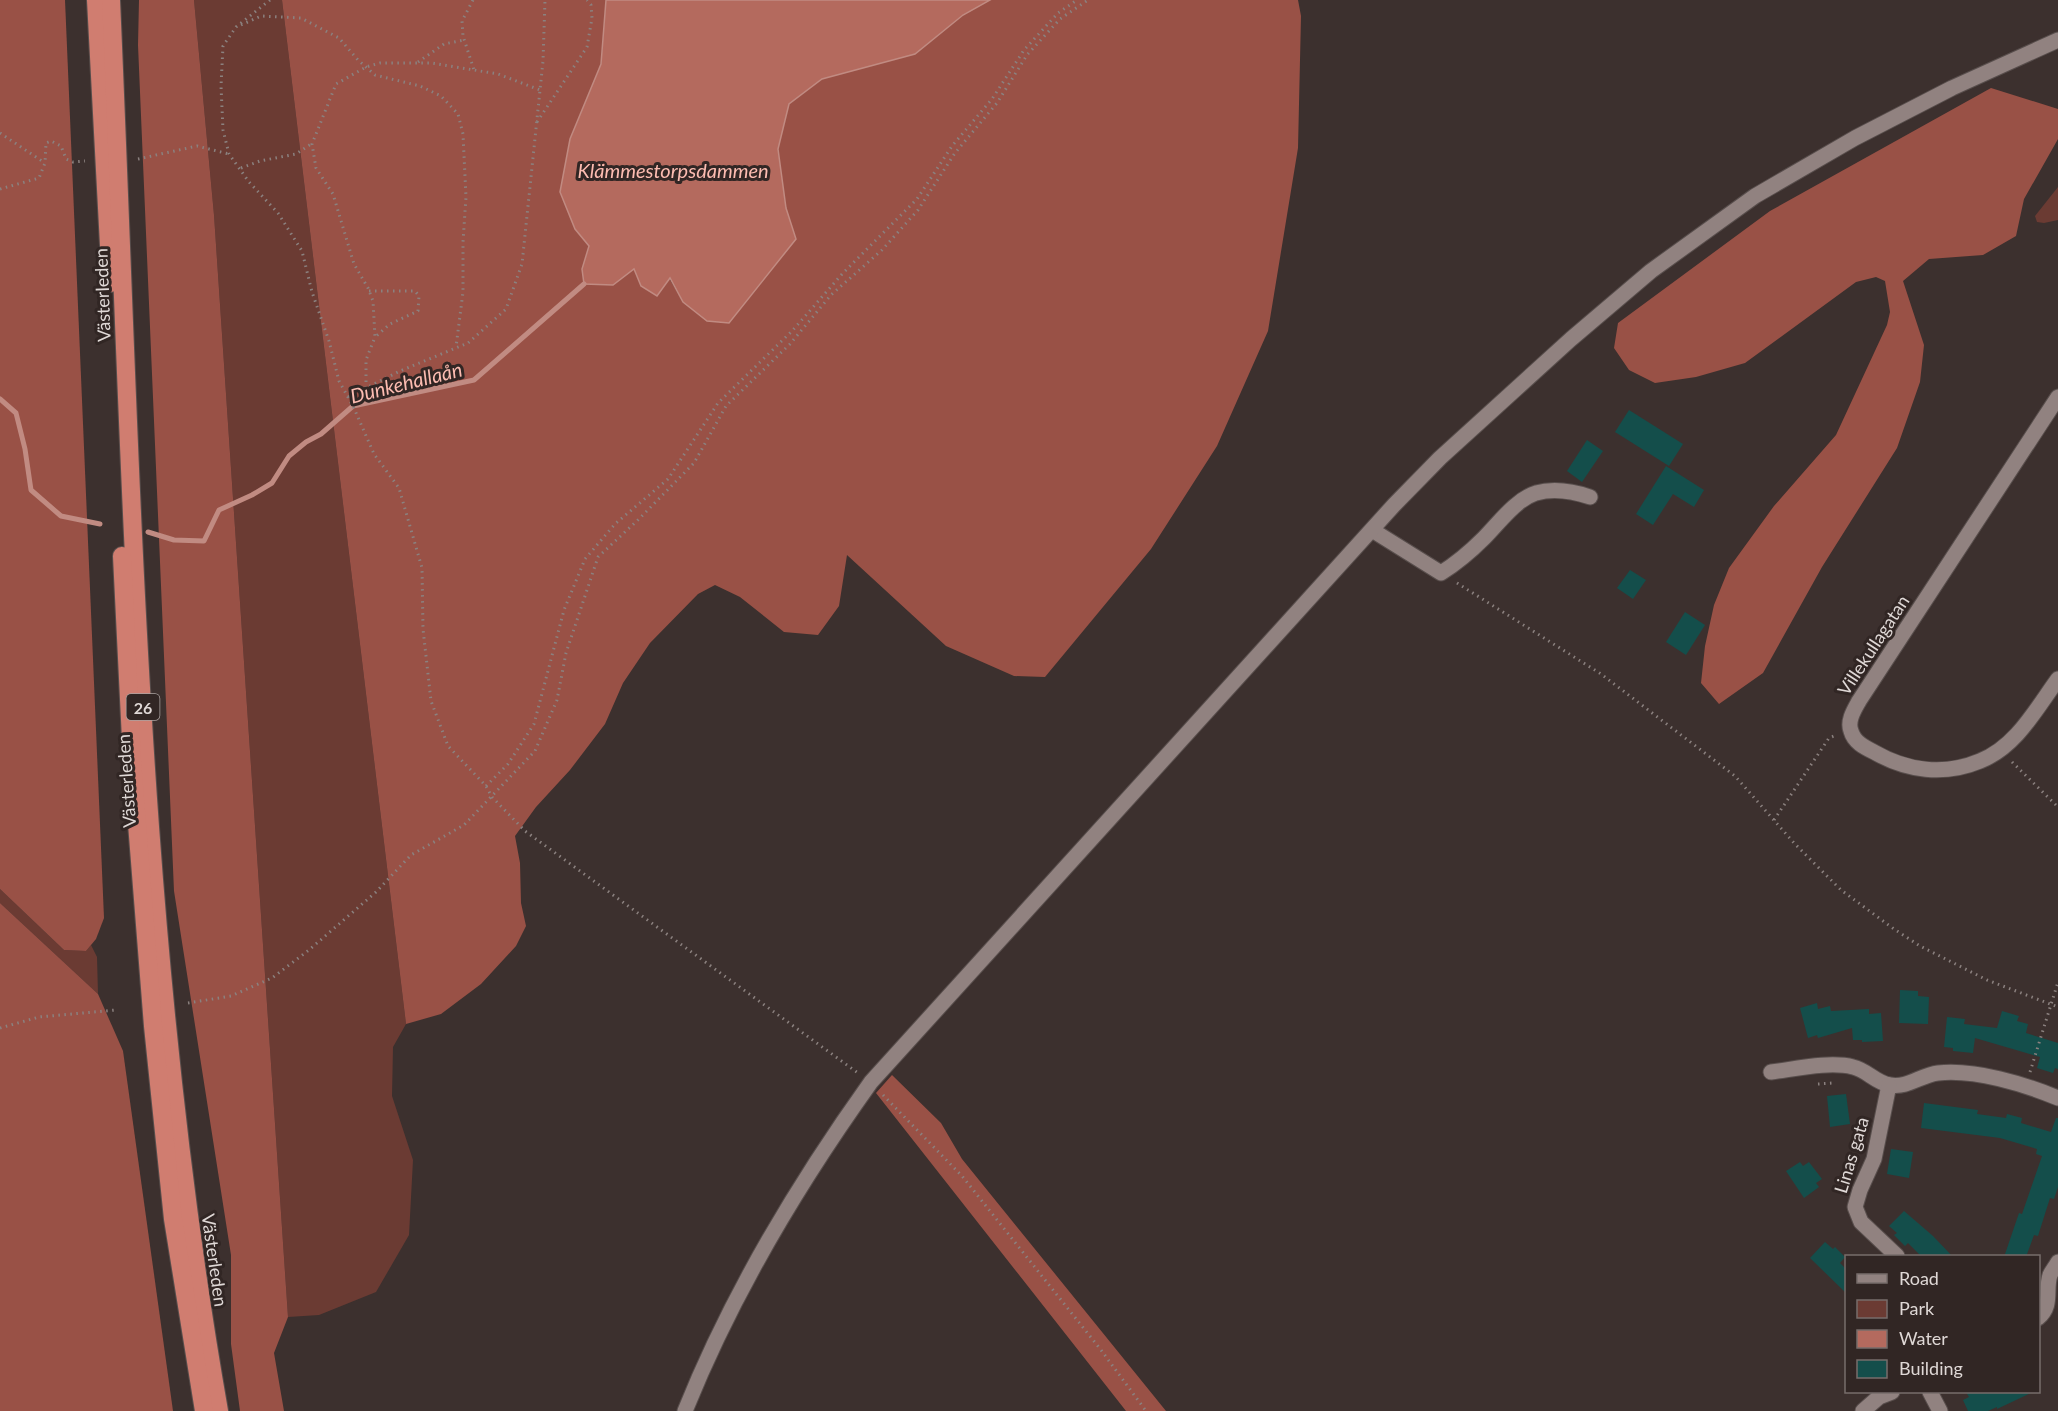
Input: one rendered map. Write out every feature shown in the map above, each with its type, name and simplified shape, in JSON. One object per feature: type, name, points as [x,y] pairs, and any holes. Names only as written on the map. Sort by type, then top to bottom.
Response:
[{"type":"highway","name":"Västerleden","points":[[96,0],[112,310],[124,615],[141,892],[173,1219],[204,1411]]},
{"type":"highway","name":"Västerleden","points":[[111,0],[137,615],[154,892],[188,1218],[219,1411]]},
{"type":"street","points":[[685,1411],[696,1383],[757,1262],[830,1140],[871,1082],[1440,458],[1570,339],[1651,271],[1755,196],[1855,138],[1952,88],[2058,40]]},
{"type":"street","name":"Villekullagatan","points":[[1850,729],[1851,717],[1859,701],[2058,397]]},
{"type":"street","points":[[1372,530],[1442,573],[1455,565],[1513,508],[1534,494],[1553,490],[1573,491],[1590,497]]},
{"type":"street","points":[[1850,729],[1855,740],[1863,746],[1912,768],[1955,769],[1981,761],[2000,750],[2022,730],[2058,679]]},
{"type":"street","points":[[1771,1072],[1852,1066],[1889,1085],[1904,1085],[1928,1074],[1940,1072],[2026,1085],[2058,1098]]},
{"type":"street","name":"Linas gata","points":[[1889,1085],[1874,1158],[1855,1207],[1861,1222],[1895,1255]]},
{"type":"street","points":[[2040,1316],[2053,1304],[2050,1277],[2058,1262]]},
{"type":"street","points":[[1863,1411],[1879,1397],[1889,1393]]},
{"type":"street","points":[[1931,1393],[1940,1411]]},
{"type":"path","points":[[270,0],[236,27],[223,46],[221,86],[223,130],[229,154],[249,182],[278,213],[302,251],[339,381],[374,454],[399,488],[422,568],[423,629],[431,701],[448,746],[525,831],[871,1082],[962,1176],[1101,1350],[1146,1411]]},
{"type":"path","points":[[473,0],[462,21],[474,70]]},
{"type":"path","points":[[348,397],[399,371],[468,343],[506,309],[522,264],[543,61],[545,0]]},
{"type":"path","points":[[536,124],[587,47],[592,18],[591,5],[587,0]]},
{"type":"path","points":[[486,786],[508,764],[534,724],[564,610],[585,559],[615,524],[668,479],[718,403],[792,331],[843,273],[916,199],[952,146],[992,99],[1024,50],[1058,14],[1077,0]]},
{"type":"path","points":[[188,1003],[231,996],[272,978],[309,950],[376,892],[411,855],[464,825],[535,752],[557,700],[566,652],[598,557],[694,463],[726,406],[790,344],[831,294],[882,250],[918,210],[955,153],[997,103],[1027,55],[1060,19],[1089,0]]},
{"type":"path","points":[[236,27],[261,16],[301,18],[339,38],[375,75],[420,86],[441,96],[458,114],[463,134],[466,197],[463,292],[455,348]]},
{"type":"path","points":[[416,63],[444,44],[465,40]]},
{"type":"path","points":[[366,388],[366,360],[375,337],[372,301],[354,264],[333,194],[316,168],[312,144],[336,84],[380,63],[432,63],[498,74],[540,90]]},
{"type":"path","points":[[0,133],[45,163]]},
{"type":"path","points":[[0,189],[39,178],[45,163],[46,143],[51,141],[61,146],[66,159],[73,162],[84,161]]},
{"type":"path","points":[[241,168],[260,161],[296,154],[312,144]]},
{"type":"path","points":[[138,159],[197,146],[229,154]]},
{"type":"path","points":[[369,291],[415,291],[419,296],[418,311],[390,324],[375,337]]},
{"type":"path","points":[[1442,573],[1601,674],[1735,776],[1794,843],[1841,890],[1894,929],[1920,946],[1987,980],[2058,1007]]},
{"type":"path","points":[[1774,820],[1829,738],[1850,729]]},
{"type":"path","points":[[2000,750],[2058,807]]},
{"type":"path","points":[[2026,1085],[2058,982]]},
{"type":"path","points":[[0,1028],[39,1017],[116,1010]]},
{"type":"green space","points":[[194,0],[282,0],[406,1024],[393,1047],[392,1096],[413,1160],[409,1235],[376,1292],[319,1315],[288,1317],[214,215]]},
{"type":"green space","points":[[2058,187],[2058,220],[2037,222],[2035,216]]},
{"type":"green space","points":[[0,889],[64,950],[86,951],[91,945],[97,957],[98,994],[0,903]]},
{"type":"shaded area","points":[[0,0],[65,0],[104,918],[96,939],[86,951],[64,950],[0,889]]},
{"type":"shaded area","points":[[139,0],[194,0],[214,215],[288,1317],[274,1353],[284,1411],[240,1411],[231,1344],[231,1255],[174,891],[138,45]]},
{"type":"shaded area","points":[[282,0],[606,0],[601,64],[570,139],[575,229],[589,246],[582,269],[634,269],[669,278],[683,302],[795,239],[786,208],[778,149],[789,104],[822,79],[915,54],[963,15],[990,0],[1298,0],[1301,16],[1298,148],[1268,331],[1217,446],[1151,549],[1045,677],[1014,676],[946,646],[847,555],[839,606],[818,635],[784,632],[740,597],[715,585],[698,594],[650,643],[623,683],[605,724],[515,836],[520,863],[521,903],[526,926],[516,946],[481,984],[441,1014],[406,1024]]},
{"type":"shaded area","points":[[1991,88],[2058,109],[2058,139],[2024,199],[2016,236],[1983,255],[1929,259],[1903,281],[1924,345],[1920,382],[1897,448],[1822,567],[1763,673],[1719,704],[1701,683],[1705,646],[1714,605],[1729,568],[1774,506],[1836,435],[1887,325],[1890,312],[1885,281],[1876,277],[1856,282],[1745,363],[1696,377],[1655,383],[1629,370],[1614,348],[1618,323],[1770,211]]},
{"type":"shaded area","points":[[0,903],[98,994],[123,1051],[173,1411],[0,1411]]},
{"type":"shaded area","points":[[892,1075],[941,1123],[962,1159],[1166,1411],[1126,1411],[876,1093]]},
{"type":"water","name":"Klämmestorpsdammen","points":[[606,0],[990,0],[963,15],[915,54],[822,79],[789,104],[778,149],[786,208],[796,239],[729,323],[707,321],[683,302],[670,278],[657,296],[641,286],[634,269],[613,285],[584,284],[582,269],[589,246],[575,229],[560,192],[570,139],[601,64]]},
{"type":"building","points":[[1629,410],[1683,444],[1669,466],[1615,432]]},
{"type":"building","points":[[1587,440],[1603,451],[1582,482],[1567,471]]},
{"type":"building","points":[[1666,466],[1704,490],[1694,507],[1673,494],[1653,525],[1636,514]]},
{"type":"building","points":[[1630,570],[1646,580],[1633,599],[1617,588]]},
{"type":"building","points":[[1685,612],[1705,625],[1686,655],[1666,642]]},
{"type":"building","points":[[1900,990],[1918,991],[1918,996],[1929,997],[1928,1024],[1899,1023]]},
{"type":"building","points":[[1817,1003],[1818,1009],[1830,1006],[1831,1011],[1869,1009],[1869,1014],[1881,1013],[1883,1041],[1853,1040],[1852,1028],[1818,1038],[1817,1035],[1808,1038],[1800,1008]]},
{"type":"building","points":[[2002,1011],[2019,1016],[2017,1021],[2028,1024],[2026,1033],[2058,1043],[2058,1069],[2055,1068],[2053,1073],[2037,1068],[2040,1057],[1975,1038],[1973,1053],[1953,1051],[1953,1048],[1944,1047],[1947,1017],[1965,1019],[1964,1024],[1997,1028]]},
{"type":"building","points":[[1846,1094],[1850,1124],[1830,1127],[1827,1096]]},
{"type":"building","points":[[1924,1103],[1978,1110],[1977,1114],[2006,1118],[2007,1114],[2022,1118],[2021,1123],[2051,1132],[2058,1118],[2058,1187],[2054,1199],[2050,1198],[2038,1236],[2034,1235],[2027,1255],[2005,1255],[2042,1156],[2036,1154],[2037,1149],[2000,1138],[1921,1128]]},
{"type":"building","points":[[1891,1149],[1913,1152],[1909,1178],[1887,1174]]},
{"type":"building","points":[[1800,1162],[1803,1166],[1809,1162],[1822,1179],[1816,1183],[1819,1187],[1804,1198],[1786,1171]]},
{"type":"building","points":[[1904,1211],[1951,1255],[1920,1255],[1908,1243],[1905,1246],[1894,1235],[1897,1233],[1889,1226]]},
{"type":"building","points":[[1825,1242],[1833,1249],[1835,1247],[1845,1257],[1840,1263],[1845,1268],[1845,1292],[1810,1258]]},
{"type":"building","points":[[1967,1393],[2031,1393],[1988,1411],[1968,1411],[1963,1400],[1969,1397]]},
{"type":"waterway","name":"Dunkehallaån","points":[[148,532],[174,540],[204,541],[219,510],[272,483],[289,456],[306,442],[321,434],[353,406],[474,380],[584,284]]},
{"type":"waterway","name":"Dunkehallaån","points":[[0,399],[16,413],[25,449],[31,490],[61,516],[100,524]]}]
